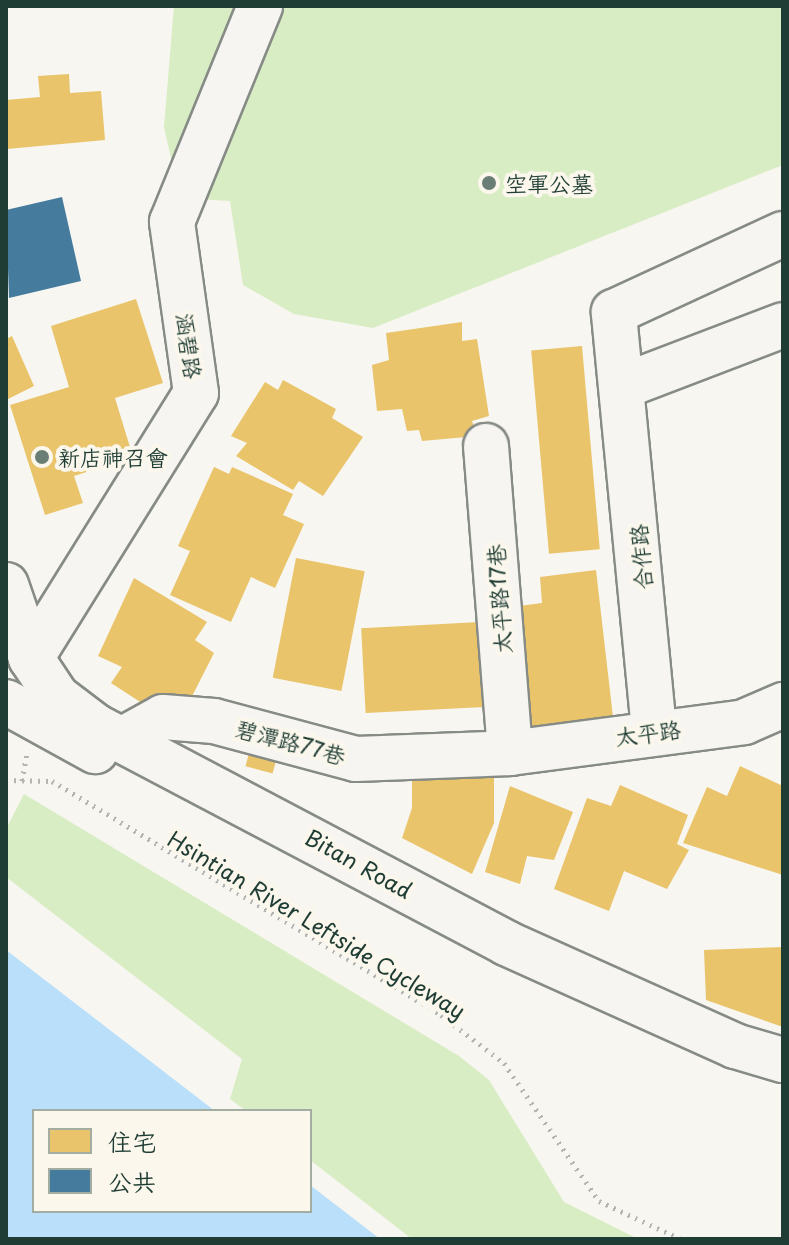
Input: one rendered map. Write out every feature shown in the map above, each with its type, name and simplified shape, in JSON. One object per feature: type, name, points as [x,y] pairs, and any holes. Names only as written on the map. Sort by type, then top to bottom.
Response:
[{"type":"street","name":"涵碧路","points":[[18,701],[196,393],[172,222],[260,6]]},
{"type":"street","name":"合作路","points":[[654,730],[626,385],[614,312],[783,234]]},
{"type":"street","points":[[626,385],[783,325]]},
{"type":"street","name":"太平路17巷","points":[[486,446],[510,753]]},
{"type":"street","name":"Bitan Road","points":[[6,585],[18,701]]},
{"type":"street","name":"Bitan Road","points":[[18,701],[57,697],[125,738],[506,943],[735,1046],[783,1060]]},
{"type":"street","name":"Bitan Road","points":[[18,701],[712,1065],[783,1084]]},
{"type":"street","name":"太平路","points":[[510,753],[654,730],[744,722],[783,705]]},
{"type":"street","name":"碧潭路77巷","points":[[125,738],[163,717],[214,721],[356,759],[510,753]]},
{"type":"path","points":[[18,701],[22,781]]},
{"type":"path","name":"Hsintian River Leftside Cycleway","points":[[6,780],[52,781],[441,1015],[504,1063],[599,1201],[681,1239]]},
{"type":"green space","name":"空軍公墓","points":[[174,6],[783,6],[783,165],[373,328],[294,314],[243,285],[230,201],[180,198],[164,127]]},
{"type":"green space","points":[[24,794],[459,1056],[489,1080],[564,1202],[638,1239],[412,1239],[312,1162],[312,1109],[243,1109],[230,1099],[242,1059],[6,877],[6,829]]},
{"type":"water","points":[[6,950],[212,1109],[32,1109],[32,1213],[312,1213],[312,1187],[380,1239],[6,1239]]},
{"type":"building: 住宅","points":[[69,74],[70,93],[101,91],[105,140],[7,149],[6,100],[40,97],[38,76]]},
{"type":"building: 住宅","points":[[136,299],[163,383],[115,398],[133,457],[74,476],[83,503],[45,515],[10,405],[69,387],[51,326]]},
{"type":"building: 住宅","points":[[462,322],[462,341],[477,339],[489,416],[472,421],[477,436],[422,441],[419,430],[407,431],[402,409],[377,411],[372,365],[389,360],[386,333]]},
{"type":"building: 住宅","points":[[12,336],[34,386],[6,400],[6,339]]},
{"type":"building: 住宅","points":[[582,346],[600,549],[549,554],[531,350]]},
{"type":"building: 住宅","points":[[283,380],[336,409],[332,418],[363,437],[323,496],[299,481],[293,490],[236,456],[247,443],[231,436],[265,382],[278,390]]},
{"type":"building: 住宅","points":[[214,467],[229,474],[232,467],[293,494],[283,515],[304,524],[275,588],[251,577],[231,622],[170,595],[190,551],[178,546]]},
{"type":"building: 住宅","points":[[296,558],[365,571],[341,691],[273,678]]},
{"type":"building: 住宅","points":[[596,570],[613,717],[524,727],[511,607],[542,603],[540,577]]},
{"type":"building: 住宅","points":[[134,578],[207,622],[195,640],[214,653],[185,710],[151,709],[111,683],[122,667],[98,656]]},
{"type":"building: 住宅","points":[[480,622],[484,707],[366,713],[361,628]]},
{"type":"building: 住宅","points":[[252,742],[279,749],[273,773],[246,766]]},
{"type":"building: 住宅","points":[[412,759],[494,768],[494,823],[472,874],[402,838],[412,808]]},
{"type":"building: 住宅","points":[[740,766],[783,786],[783,875],[683,843],[707,787],[727,796]]},
{"type":"building: 住宅","points":[[620,785],[688,815],[677,844],[689,850],[667,889],[624,871],[609,911],[554,889],[587,798],[611,806]]},
{"type":"building: 住宅","points":[[510,786],[573,812],[554,860],[527,856],[520,884],[485,872]]},
{"type":"building: 住宅","points":[[783,947],[783,1027],[706,1000],[704,950]]},
{"type":"building: 公共","points":[[62,197],[81,281],[9,298],[6,210]]},
{"type":"place","name":"空軍公墓","points":[[489,183]]},
{"type":"place","name":"新店神召會","points":[[42,457]]}]
